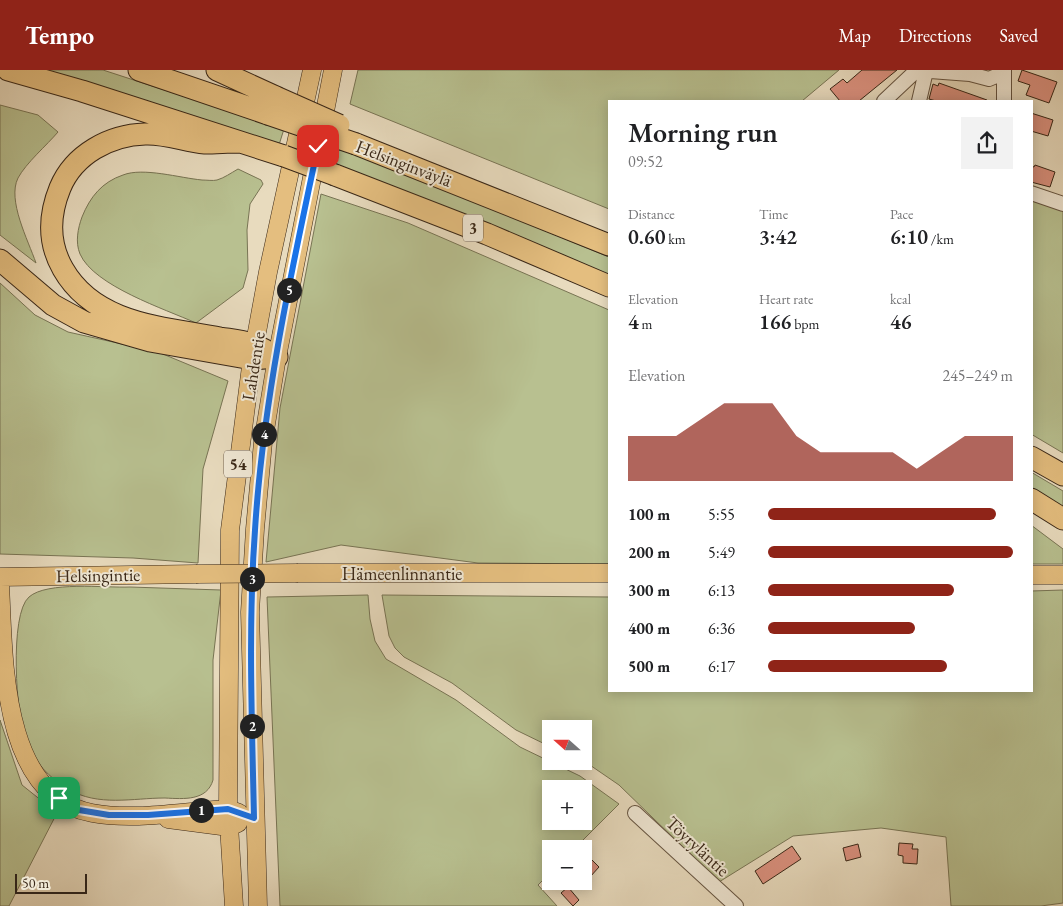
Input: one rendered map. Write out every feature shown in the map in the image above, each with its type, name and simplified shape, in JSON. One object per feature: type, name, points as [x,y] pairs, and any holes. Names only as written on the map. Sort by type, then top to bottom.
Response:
[{"type":"highway","name":"3","points":[[8,70],[82,91],[239,142]]},
{"type":"highway","name":"Helsinginväylä","points":[[139,70],[272,105],[358,139],[396,159],[608,245]]},
{"type":"highway","points":[[217,70],[272,105]]},
{"type":"highway","points":[[239,142],[204,143],[145,134],[105,142],[84,157],[62,184],[51,218],[55,251],[68,277],[82,293],[109,312],[150,326],[277,357]]},
{"type":"highway","name":"Helsinginväylä","points":[[239,142],[284,156],[488,234],[608,286]]},
{"type":"highway","points":[[0,260],[46,299],[84,322],[150,341],[254,352]]},
{"type":"highway","points":[[1033,457],[1063,475]]},
{"type":"highway","points":[[1033,500],[1063,519]]},
{"type":"main road","name":"Lahdentie","points":[[234,906],[228,809],[230,530],[254,352],[268,272],[312,70]]},
{"type":"main road","name":"Lahdentie","points":[[258,906],[254,818],[250,612],[255,529],[263,442],[277,357],[333,70]]},
{"type":"main road","name":"Hämeenlinnantie","points":[[196,574],[608,573]]},
{"type":"main road","name":"Helsingintie","points":[[0,577],[196,574]]},
{"type":"main road","points":[[1033,575],[1063,575]]},
{"type":"main road","points":[[0,585],[9,707],[20,747],[30,767],[45,786],[59,798],[79,810],[109,815],[148,815],[228,809],[254,818]]},
{"type":"main road","points":[[148,815],[194,824],[229,827],[254,818]]},
{"type":"street","points":[[885,100],[917,70],[970,74],[989,79],[1004,71],[1004,100]]},
{"type":"street","points":[[919,100],[926,71]]},
{"type":"street","points":[[1033,194],[1063,204]]},
{"type":"street","name":"Töyryläntie","points":[[635,813],[736,906]]},
{"type":"green space","points":[[38,70],[103,70],[284,129],[278,148]]},
{"type":"green space","points":[[358,70],[839,70],[803,100],[608,100],[608,209],[350,104]]},
{"type":"green space","points":[[0,105],[38,115],[58,132],[26,166],[18,178],[15,187],[20,220],[36,263],[0,235]]},
{"type":"green space","points":[[330,147],[371,159],[608,257],[608,277],[326,163]]},
{"type":"green space","points":[[238,169],[261,180],[263,184],[250,204],[247,230],[248,270],[243,288],[196,323],[115,286],[88,266],[80,254],[78,235],[85,210],[98,191],[116,178],[141,172],[202,180],[217,180]]},
{"type":"green space","points":[[321,194],[408,223],[608,310],[608,564],[478,563],[341,545],[266,562],[280,408]]},
{"type":"green space","points":[[1033,198],[1063,209],[1063,453],[1033,435]]},
{"type":"green space","points":[[0,283],[35,315],[68,332],[158,352],[228,381],[203,469],[198,563],[133,558],[0,554]]},
{"type":"green space","points":[[1033,473],[1063,491],[1063,511],[1033,493]]},
{"type":"green space","points":[[1033,526],[1063,549],[1063,564],[1033,564]]},
{"type":"green space","points":[[62,587],[221,590],[213,660],[213,780],[206,792],[194,797],[180,799],[103,800],[79,795],[61,785],[38,763],[26,742],[22,730],[17,690],[17,644],[23,607],[29,597],[37,592]]},
{"type":"green space","points":[[1063,590],[1063,903],[1041,906],[951,906],[946,837],[881,828],[793,836],[719,882],[619,785],[592,766],[592,720],[542,720],[542,743],[516,730],[452,683],[404,657],[395,648],[389,636],[382,595],[608,597],[608,692],[1033,692],[1033,591]]},
{"type":"green space","points":[[368,595],[370,619],[375,641],[386,659],[456,700],[520,747],[542,758],[542,770],[568,770],[586,780],[542,780],[542,830],[592,830],[592,785],[619,804],[583,840],[542,840],[542,881],[538,885],[557,906],[280,906],[267,597]]},
{"type":"green space","points":[[0,720],[22,785],[57,813],[9,906],[0,906]]},
{"type":"building","points":[[862,70],[897,70],[860,100],[839,100],[830,89],[843,79],[847,83]]},
{"type":"building","points":[[1022,70],[1057,82],[1049,103],[1026,95],[1030,85],[1018,81]]},
{"type":"building","points":[[939,83],[987,100],[929,99],[933,84],[938,86]]},
{"type":"building","points":[[1033,114],[1053,120],[1048,136],[1033,132]]},
{"type":"building","points":[[1035,165],[1055,172],[1050,187],[1033,183]]},
{"type":"building","points":[[899,843],[913,844],[912,849],[918,849],[917,864],[903,863],[903,856],[898,855]]},
{"type":"building","points":[[858,844],[861,857],[846,861],[843,848]]},
{"type":"building","points":[[792,846],[801,859],[763,884],[755,871]]},
{"type":"building","points":[[592,860],[599,867],[592,875]]},
{"type":"building","points":[[564,890],[571,890],[579,900],[573,906],[561,893]]},
{"type":"route","points":[[59,798],[79,810],[109,815],[148,815],[228,809],[254,818],[250,612],[263,442],[305,205],[318,146]]}]
